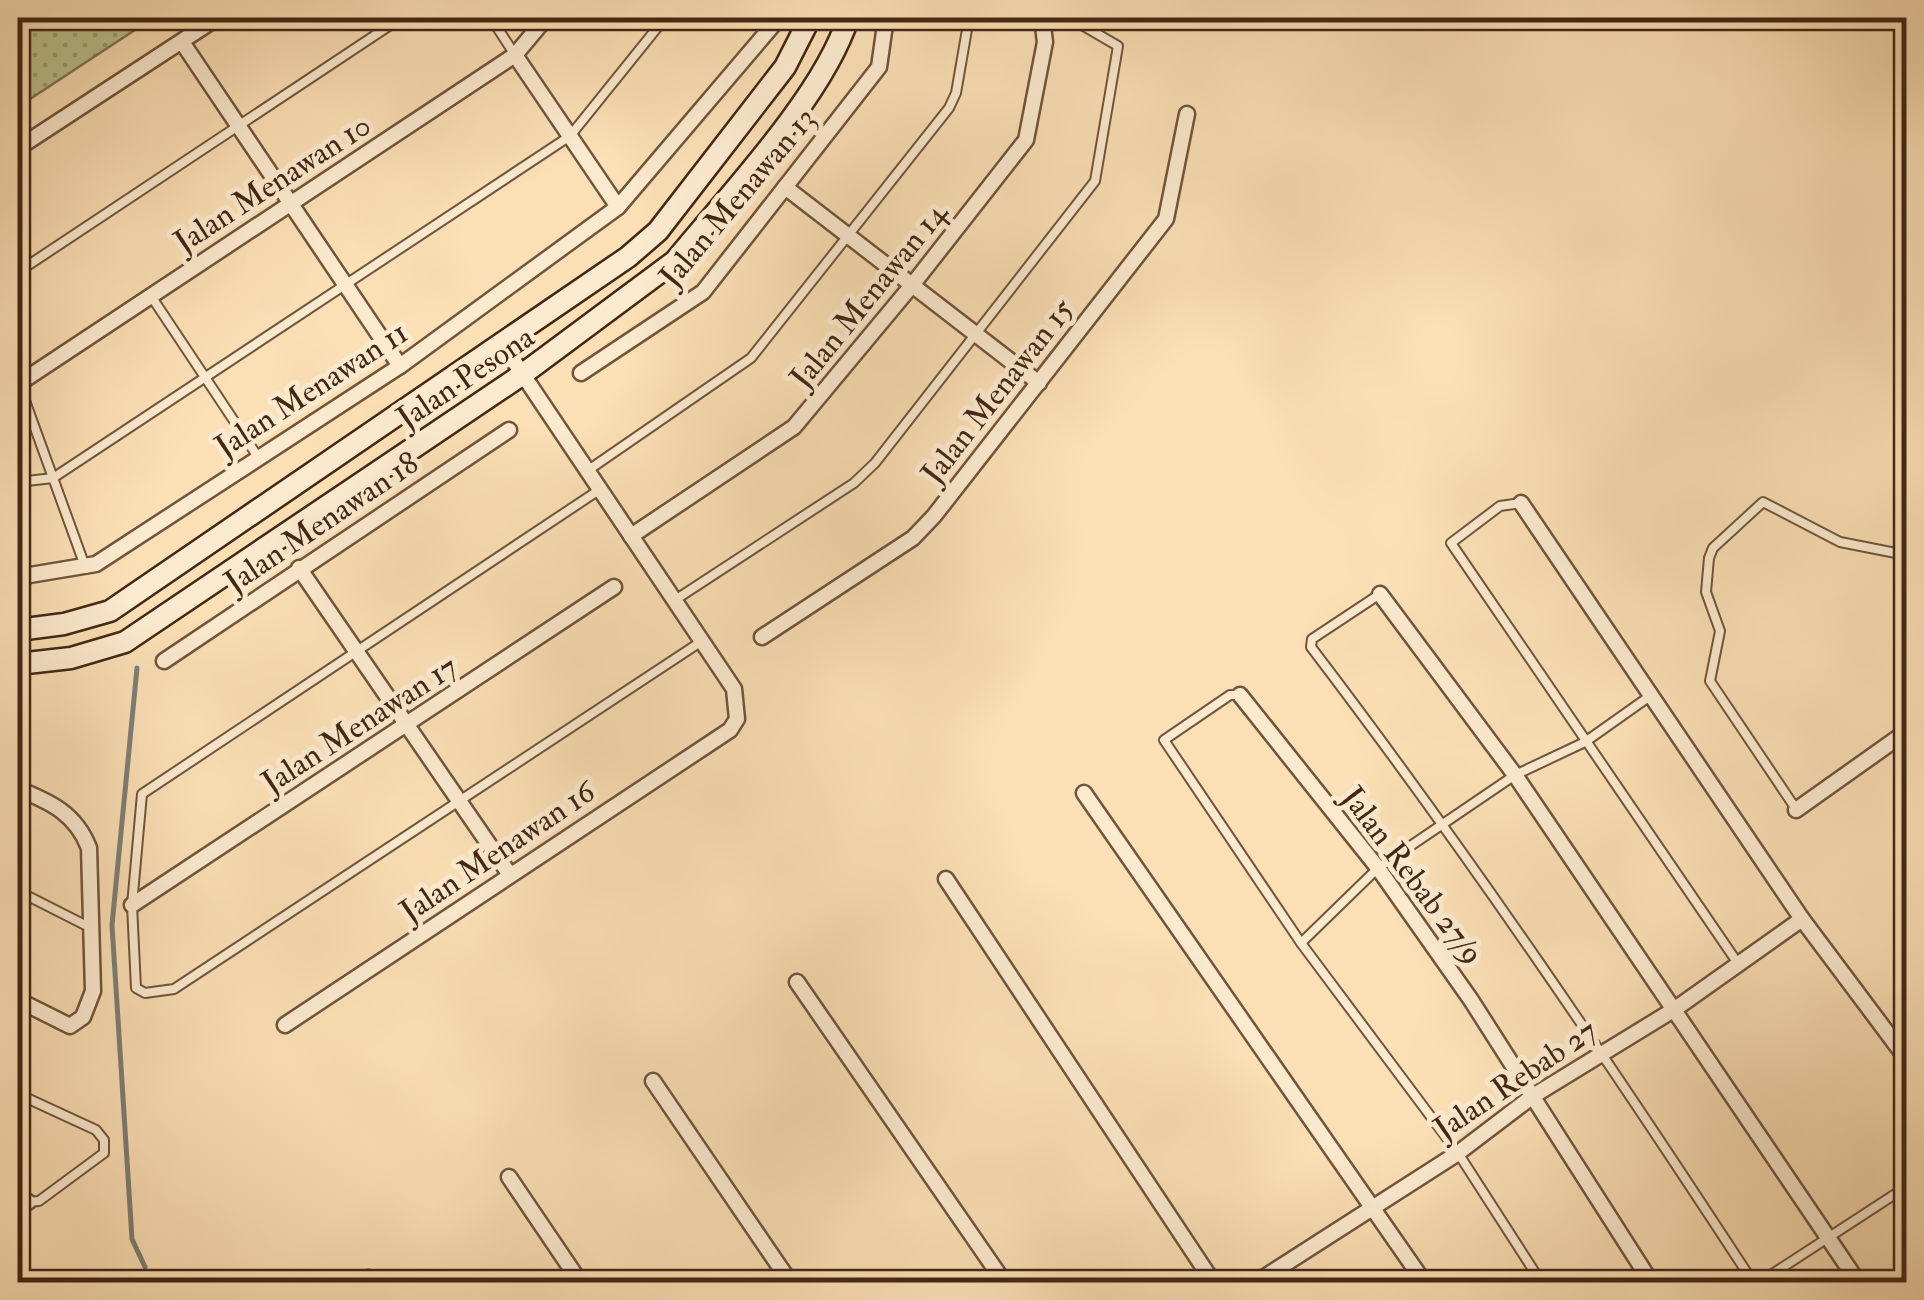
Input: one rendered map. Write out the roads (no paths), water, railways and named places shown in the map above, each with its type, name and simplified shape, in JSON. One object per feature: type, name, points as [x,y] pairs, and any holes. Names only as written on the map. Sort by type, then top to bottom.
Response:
[{"type":"street","points":[[18,148],[217,18]]},
{"type":"street","name":"Jalan Menawan 10","points":[[18,382],[516,55],[546,18]]},
{"type":"street","name":"Jalan Menawan 11","points":[[18,577],[86,570],[400,366],[618,207],[778,18]]},
{"type":"street","name":"Jalan Pesona","points":[[18,630],[64,624],[110,611],[503,345],[658,231],[784,67],[810,18]]},
{"type":"street","name":"Jalan Pesona","points":[[18,664],[70,658],[125,642],[523,374],[675,261],[816,83],[840,43],[848,18]]},
{"type":"street","name":"Jalan Menawan 13","points":[[581,373],[695,300],[879,67],[886,18]]},
{"type":"street","name":"Jalan Menawan 14","points":[[631,536],[794,427],[913,284],[1026,140],[1045,42],[1042,18]]},
{"type":"street","points":[[182,42],[400,366]]},
{"type":"street","points":[[516,55],[618,207]]},
{"type":"street","name":"Jalan Menawan 15","points":[[762,636],[913,538],[1039,384],[1166,219],[1187,114]]},
{"type":"street","points":[[784,187],[1039,384]]},
{"type":"street","points":[[503,345],[702,641]]},
{"type":"street","name":"Jalan Menawan 18","points":[[164,661],[509,430]]},
{"type":"street","points":[[1521,503],[1802,918],[1906,1058]]},
{"type":"street","points":[[299,568],[510,875]]},
{"type":"street","name":"Jalan Menawan 17","points":[[132,904],[614,587]]},
{"type":"street","points":[[1380,594],[1514,775],[1858,1282]]},
{"type":"street","name":"Jalan Menawan 16","points":[[285,1025],[730,730],[737,720],[734,689],[702,641]]},
{"type":"street","name":"Jalan Rebab 27/9","points":[[1240,694],[1378,868],[1534,1096],[1651,1282]]},
{"type":"street","points":[[1796,810],[1906,732]]},
{"type":"street","points":[[18,789],[64,812],[81,826],[88,848],[93,991],[83,1016],[70,1026],[18,1000]]},
{"type":"street","points":[[1084,793],[1424,1282]]},
{"type":"street","points":[[946,879],[1213,1282]]},
{"type":"street","name":"Jalan Rebab 27","points":[[1257,1282],[1372,1204],[1458,1153],[1534,1096],[1675,1009],[1802,918]]},
{"type":"street","points":[[797,982],[1004,1282]]},
{"type":"street","points":[[652,1081],[790,1282]]},
{"type":"street","points":[[509,1177],[580,1282]]},
{"type":"lane","points":[[18,272],[401,18]]},
{"type":"lane","points":[[491,18],[516,55]]},
{"type":"lane","points":[[18,482],[53,478],[570,136],[665,18]]},
{"type":"lane","points":[[587,470],[751,358],[954,100],[969,18]]},
{"type":"lane","points":[[674,600],[868,471],[1100,172],[1118,46],[1070,18]]},
{"type":"lane","points":[[151,296],[258,457]]},
{"type":"lane","points":[[18,382],[86,570]]},
{"type":"lane","points":[[600,489],[142,794],[132,904],[136,988],[144,993],[174,989],[702,641]]},
{"type":"lane","points":[[1796,810],[1710,681],[1720,631],[1706,592],[1714,548],[1762,502],[1840,542],[1906,555]]},
{"type":"lane","points":[[1521,503],[1500,506],[1451,544],[1736,962]]},
{"type":"lane","points":[[1380,594],[1312,639],[1311,647],[1444,822],[1756,1282],[1906,1187]]},
{"type":"lane","points":[[1240,694],[1230,695],[1164,740],[1301,943],[1458,1153],[1541,1282]]},
{"type":"lane","points":[[1301,943],[1378,868],[1514,775],[1585,742],[1651,696]]},
{"type":"lane","points":[[18,892],[91,928]]},
{"type":"lane","points":[[18,1094],[96,1130],[104,1140],[104,1153],[39,1201],[23,1199]]},
{"type":"waterway","points":[[137,668],[112,925],[132,1239],[145,1267]]}]
